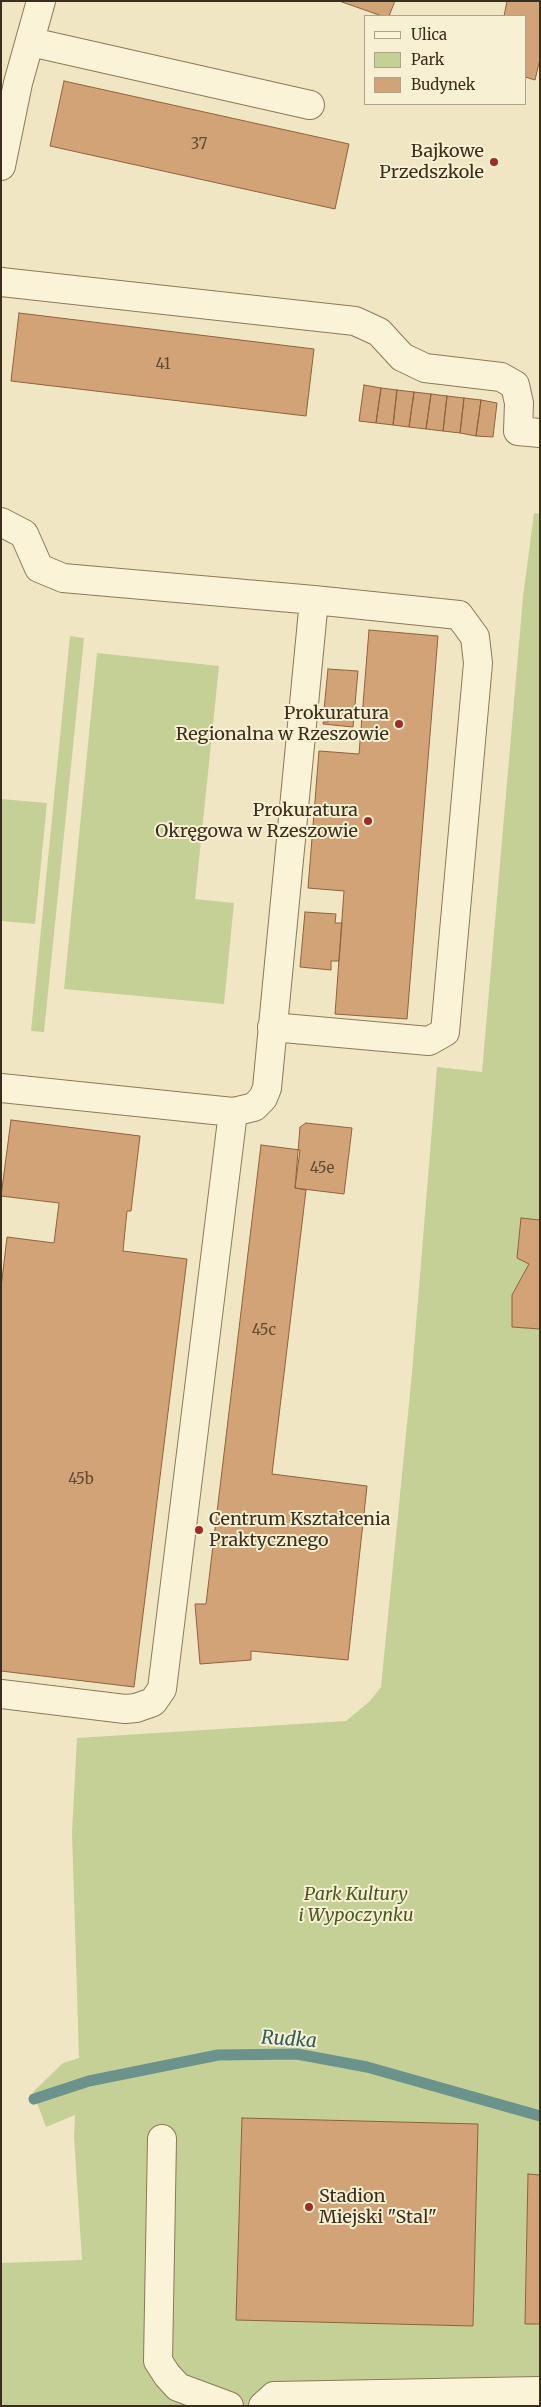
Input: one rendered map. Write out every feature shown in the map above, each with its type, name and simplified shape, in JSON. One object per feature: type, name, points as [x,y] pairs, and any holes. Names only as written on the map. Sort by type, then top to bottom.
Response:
[{"type":"street","points":[[1,166],[10,81],[31,42],[41,1]]},
{"type":"street","points":[[31,42],[310,105]]},
{"type":"street","points":[[1,282],[355,321],[379,332],[402,357],[425,368],[500,377],[515,385],[519,403],[518,431],[540,433]]},
{"type":"street","points":[[1,522],[24,534],[39,568],[63,578],[459,615],[475,637],[478,663],[445,1032],[429,1041],[272,1027]]},
{"type":"street","points":[[1,1088],[233,1112],[248,1110],[259,1104],[263,1098],[267,1088],[314,600]]},
{"type":"street","points":[[1,1694],[125,1709],[136,1708],[153,1702],[162,1689],[233,1112]]},
{"type":"street","points":[[162,2140],[158,2361],[178,2387],[229,2406]]},
{"type":"street","points":[[263,2406],[274,2396],[540,2391]]},
{"type":"green space","name":"Park Kultury i Wypoczynku","points":[[534,513],[540,514],[540,2406],[1,2406],[1,2263],[82,2260],[74,2137],[75,2115],[46,2127],[33,2092],[63,2063],[79,2058],[72,1832],[77,1738],[346,1721],[370,1701],[381,1687],[412,1373],[437,1067],[482,1072],[523,597]]},
{"type":"green space","points":[[70,636],[84,638],[44,1032],[31,1031]]},
{"type":"green space","points":[[97,653],[219,666],[195,899],[234,903],[224,1004],[64,989]]},
{"type":"green space","points":[[1,799],[47,803],[35,924],[1,921]]},
{"type":"building","points":[[339,1],[395,1],[389,15],[379,15]]},
{"type":"building","points":[[507,1],[540,1],[540,59],[535,80],[526,77],[526,15],[504,15]]},
{"type":"building","points":[[64,81],[349,144],[335,209],[50,146]]},
{"type":"building","points":[[19,313],[314,349],[306,416],[11,381]]},
{"type":"building","points":[[364,385],[381,388],[376,423],[359,421]]},
{"type":"building","points":[[381,388],[397,390],[393,425],[376,423]]},
{"type":"building","points":[[397,390],[414,392],[409,427],[393,425]]},
{"type":"building","points":[[414,392],[431,394],[426,429],[409,427]]},
{"type":"building","points":[[431,394],[447,396],[443,431],[426,429]]},
{"type":"building","points":[[447,396],[464,398],[460,433],[443,431]]},
{"type":"building","points":[[464,398],[481,400],[476,436],[460,433]]},
{"type":"building","points":[[481,400],[497,403],[493,437],[476,436]]},
{"type":"building","name":"Prokuratura Okręgowa w Rzeszowie","points":[[369,630],[438,636],[407,1019],[335,1014],[344,891],[308,888],[319,751],[359,754]]},
{"type":"building","points":[[328,669],[358,671],[353,727],[323,724],[323,722],[328,722],[329,710],[324,710]]},
{"type":"building","points":[[305,912],[336,914],[335,923],[342,923],[339,961],[331,961],[331,970],[300,967]]},
{"type":"building","points":[[11,1120],[140,1136],[131,1211],[127,1211],[123,1251],[187,1259],[134,1687],[1,1671],[1,1288],[7,1237],[54,1243],[59,1203],[1,1196]]},
{"type":"building","points":[[306,1123],[352,1128],[344,1194],[295,1188],[300,1127]]},
{"type":"building","points":[[261,1145],[300,1150],[295,1188],[306,1190],[272,1474],[367,1486],[348,1660],[251,1651],[251,1660],[200,1664],[195,1604],[206,1604]]},
{"type":"building","points":[[521,1218],[540,1220],[540,1329],[512,1327],[512,1295],[529,1264],[517,1258]]},
{"type":"building","points":[[242,2118],[478,2124],[473,2326],[236,2320]]},
{"type":"building","points":[[528,2174],[540,2175],[540,2324],[525,2324]]},
{"type":"waterway","name":"Rudka","points":[[34,2099],[89,2081],[218,2055],[297,2054],[367,2067],[540,2116]]},
{"type":"place","name":"Bajkowe Przedszkole","points":[[494,162]]},
{"type":"place","name":"Prokuratura Regionalna w Rzeszowie","points":[[399,724]]},
{"type":"place","name":"Prokuratura Okręgowa w Rzeszowie","points":[[368,821]]},
{"type":"place","name":"Centrum Kształcenia Praktycznego","points":[[199,1530]]},
{"type":"place","name":"Stadion Miejski \"Stal\"","points":[[309,2207]]}]
